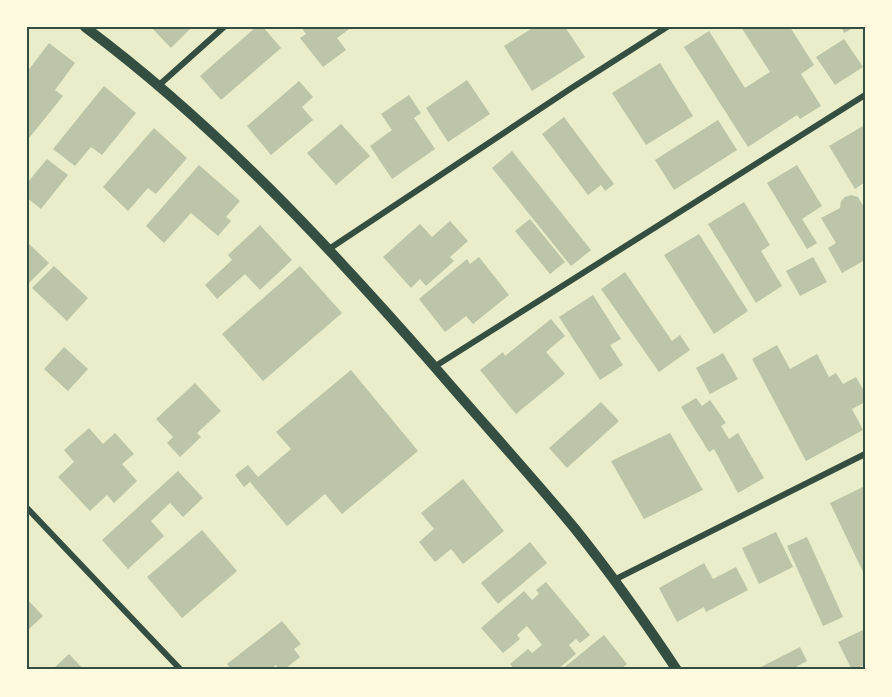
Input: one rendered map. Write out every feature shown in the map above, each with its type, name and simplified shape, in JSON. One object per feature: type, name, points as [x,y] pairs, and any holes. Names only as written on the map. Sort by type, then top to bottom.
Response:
[{"type":"street","points":[[85,27],[158,86],[270,188],[329,249],[576,530],[677,670]]},
{"type":"street","points":[[158,86],[224,27]]},
{"type":"street","points":[[329,249],[570,89],[668,27]]},
{"type":"street","points":[[434,367],[865,95]]},
{"type":"street","points":[[614,580],[865,454]]},
{"type":"street","points":[[27,508],[181,670]]},
{"type":"building","points":[[151,27],[192,27],[171,48]]},
{"type":"building","points":[[256,27],[263,27],[281,48],[221,100],[200,76]]},
{"type":"building","points":[[301,27],[352,27],[337,38],[346,50],[323,67],[300,38],[306,34]]},
{"type":"building","points":[[534,27],[565,27],[585,57],[532,91],[504,46]]},
{"type":"building","points":[[741,27],[790,27],[814,65],[801,74],[821,106],[800,119],[797,115],[748,147],[684,47],[709,31],[745,88],[770,72]]},
{"type":"building","points":[[841,27],[855,27],[844,33]]},
{"type":"building","points":[[844,39],[863,67],[835,85],[816,57]]},
{"type":"building","points":[[49,43],[75,63],[55,90],[63,96],[29,138],[27,137],[27,72]]},
{"type":"building","points":[[660,63],[693,116],[646,145],[612,93]]},
{"type":"building","points":[[467,80],[490,114],[448,142],[426,108]]},
{"type":"building","points":[[299,81],[313,97],[302,107],[313,120],[271,155],[247,126]]},
{"type":"building","points":[[104,86],[136,113],[102,155],[91,147],[75,166],[53,149]]},
{"type":"building","points":[[409,95],[421,113],[414,118],[435,149],[392,179],[370,146],[392,130],[381,114]]},
{"type":"building","points":[[564,117],[614,184],[605,191],[601,185],[588,195],[542,134]]},
{"type":"building","points":[[718,120],[737,150],[674,190],[655,160]]},
{"type":"building","points":[[341,124],[370,156],[336,185],[307,153]]},
{"type":"building","points":[[863,126],[865,129],[865,182],[855,189],[829,146]]},
{"type":"building","points":[[154,128],[187,158],[156,194],[148,188],[128,211],[103,187]]},
{"type":"building","points":[[512,151],[591,250],[571,266],[492,168]]},
{"type":"building","points":[[47,159],[68,175],[41,209],[27,198],[27,183]]},
{"type":"building","points":[[199,165],[240,201],[226,217],[231,221],[218,236],[191,213],[164,243],[146,226]]},
{"type":"building","points":[[797,165],[822,206],[802,219],[817,243],[807,249],[767,183]]},
{"type":"building","points":[[851,195],[858,197],[865,209],[865,260],[842,273],[828,248],[836,243],[821,218],[840,208],[841,201]]},
{"type":"building","points":[[744,202],[770,245],[761,251],[782,286],[756,303],[708,224]]},
{"type":"building","points":[[530,219],[565,262],[550,274],[515,231]]},
{"type":"building","points":[[450,221],[468,241],[450,257],[454,261],[426,286],[420,279],[411,288],[383,257],[420,224],[432,237]]},
{"type":"building","points":[[260,225],[292,260],[260,290],[245,274],[217,299],[205,285],[232,260],[228,255]]},
{"type":"building","points":[[699,234],[748,311],[714,334],[664,255]]},
{"type":"building","points":[[27,242],[49,263],[27,285]]},
{"type":"building","points":[[479,257],[509,295],[473,324],[466,316],[445,332],[419,299],[467,259],[470,264]]},
{"type":"building","points":[[813,257],[827,282],[800,296],[786,271]]},
{"type":"building","points":[[54,266],[88,298],[67,321],[32,288]]},
{"type":"building","points":[[300,266],[342,313],[263,381],[222,334]]},
{"type":"building","points":[[625,272],[672,341],[680,335],[690,350],[659,372],[601,289]]},
{"type":"building","points":[[593,295],[621,339],[610,345],[623,365],[600,380],[559,317]]},
{"type":"building","points":[[551,319],[565,336],[546,352],[565,374],[516,414],[480,370],[503,352],[505,356]]},
{"type":"building","points":[[777,345],[790,369],[817,354],[829,377],[836,373],[843,384],[856,377],[865,393],[865,402],[852,409],[863,430],[806,461],[752,359]]},
{"type":"building","points":[[64,347],[88,369],[68,391],[44,369]]},
{"type":"building","points":[[723,353],[738,379],[710,394],[696,368]]},
{"type":"building","points":[[351,370],[418,451],[342,514],[325,494],[287,526],[250,482],[244,487],[235,475],[248,465],[258,477],[291,449],[276,432]]},
{"type":"building","points":[[195,383],[221,411],[197,433],[201,437],[180,457],[167,443],[173,437],[156,419]]},
{"type":"building","points":[[696,398],[702,406],[710,400],[726,423],[721,426],[729,439],[738,433],[764,478],[738,493],[714,449],[709,452],[681,407]]},
{"type":"building","points":[[601,402],[619,421],[567,468],[549,448]]},
{"type":"building","points":[[89,428],[103,444],[115,433],[134,454],[122,464],[137,481],[114,503],[107,495],[90,511],[58,477],[74,462],[64,450]]},
{"type":"building","points":[[670,433],[703,490],[644,519],[611,461]]},
{"type":"building","points":[[178,471],[203,498],[183,517],[170,503],[151,521],[164,536],[128,569],[102,540]]},
{"type":"building","points":[[463,479],[504,531],[463,564],[451,549],[435,562],[419,542],[434,529],[421,513]]},
{"type":"building","points":[[865,486],[865,576],[830,503]]},
{"type":"building","points":[[202,530],[237,571],[182,618],[147,577]]},
{"type":"building","points":[[776,532],[793,567],[759,584],[742,548]]},
{"type":"building","points":[[807,537],[843,617],[823,626],[787,546]]},
{"type":"building","points":[[530,542],[547,563],[498,604],[481,583]]},
{"type":"building","points":[[704,563],[713,579],[736,567],[748,590],[706,612],[704,607],[677,622],[659,588]]},
{"type":"building","points":[[546,582],[590,635],[580,643],[576,639],[569,645],[576,654],[557,670],[515,670],[510,664],[528,649],[532,653],[542,645],[527,626],[517,635],[520,639],[503,653],[481,628],[524,591],[532,600],[539,594],[536,590]]},
{"type":"building","points":[[27,599],[43,616],[27,631]]},
{"type":"building","points":[[282,621],[301,644],[294,649],[300,657],[284,670],[280,670],[276,665],[270,670],[232,670],[227,664]]},
{"type":"building","points":[[865,629],[865,665],[852,670],[838,642]]},
{"type":"building","points":[[604,635],[627,664],[622,668],[623,670],[561,670]]},
{"type":"building","points":[[800,647],[807,661],[790,670],[755,670]]},
{"type":"building","points":[[69,654],[84,670],[52,670]]}]
